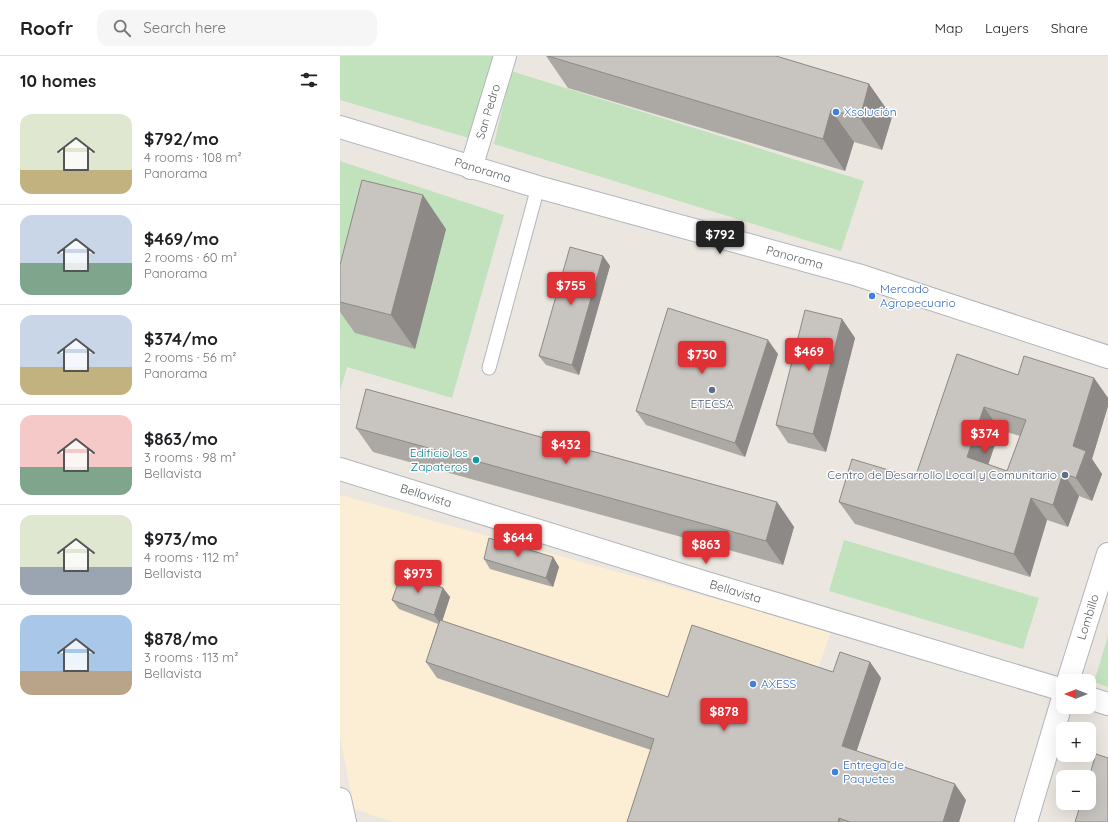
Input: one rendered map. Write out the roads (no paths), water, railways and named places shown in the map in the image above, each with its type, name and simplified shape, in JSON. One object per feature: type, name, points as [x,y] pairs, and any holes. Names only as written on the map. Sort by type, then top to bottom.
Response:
[{"type":"street","name":"San Pedro","points":[[471,168],[506,56]]},
{"type":"street","name":"Panorama","points":[[340,127],[471,168],[858,275],[1108,357]]},
{"type":"street","name":"Bellavista","points":[[340,470],[710,584],[1056,688]]},
{"type":"street","name":"Lombillo","points":[[1070,674],[1108,554]]},
{"type":"street","points":[[1096,700],[1108,704]]},
{"type":"street","points":[[1026,822],[1058,714]]},
{"type":"street","points":[[340,799],[346,822]]},
{"type":"street","points":[[340,820],[346,822]]},
{"type":"lane","points":[[489,368],[538,187]]},
{"type":"place","name":"Xsolución","points":[[836,112]]},
{"type":"place","name":"Mercado Agropecuario","points":[[872,296]]},
{"type":"place","name":"ETECSA","points":[[712,390]]},
{"type":"place","name":"Edificio los Zapateros","points":[[476,460]]},
{"type":"place","name":"Centro de Desarrollo Local y Comunitario","points":[[1065,475]]},
{"type":"place","name":"AXESS","points":[[753,684]]},
{"type":"place","name":"Entrega de Paquetes","points":[[835,772]]}]
